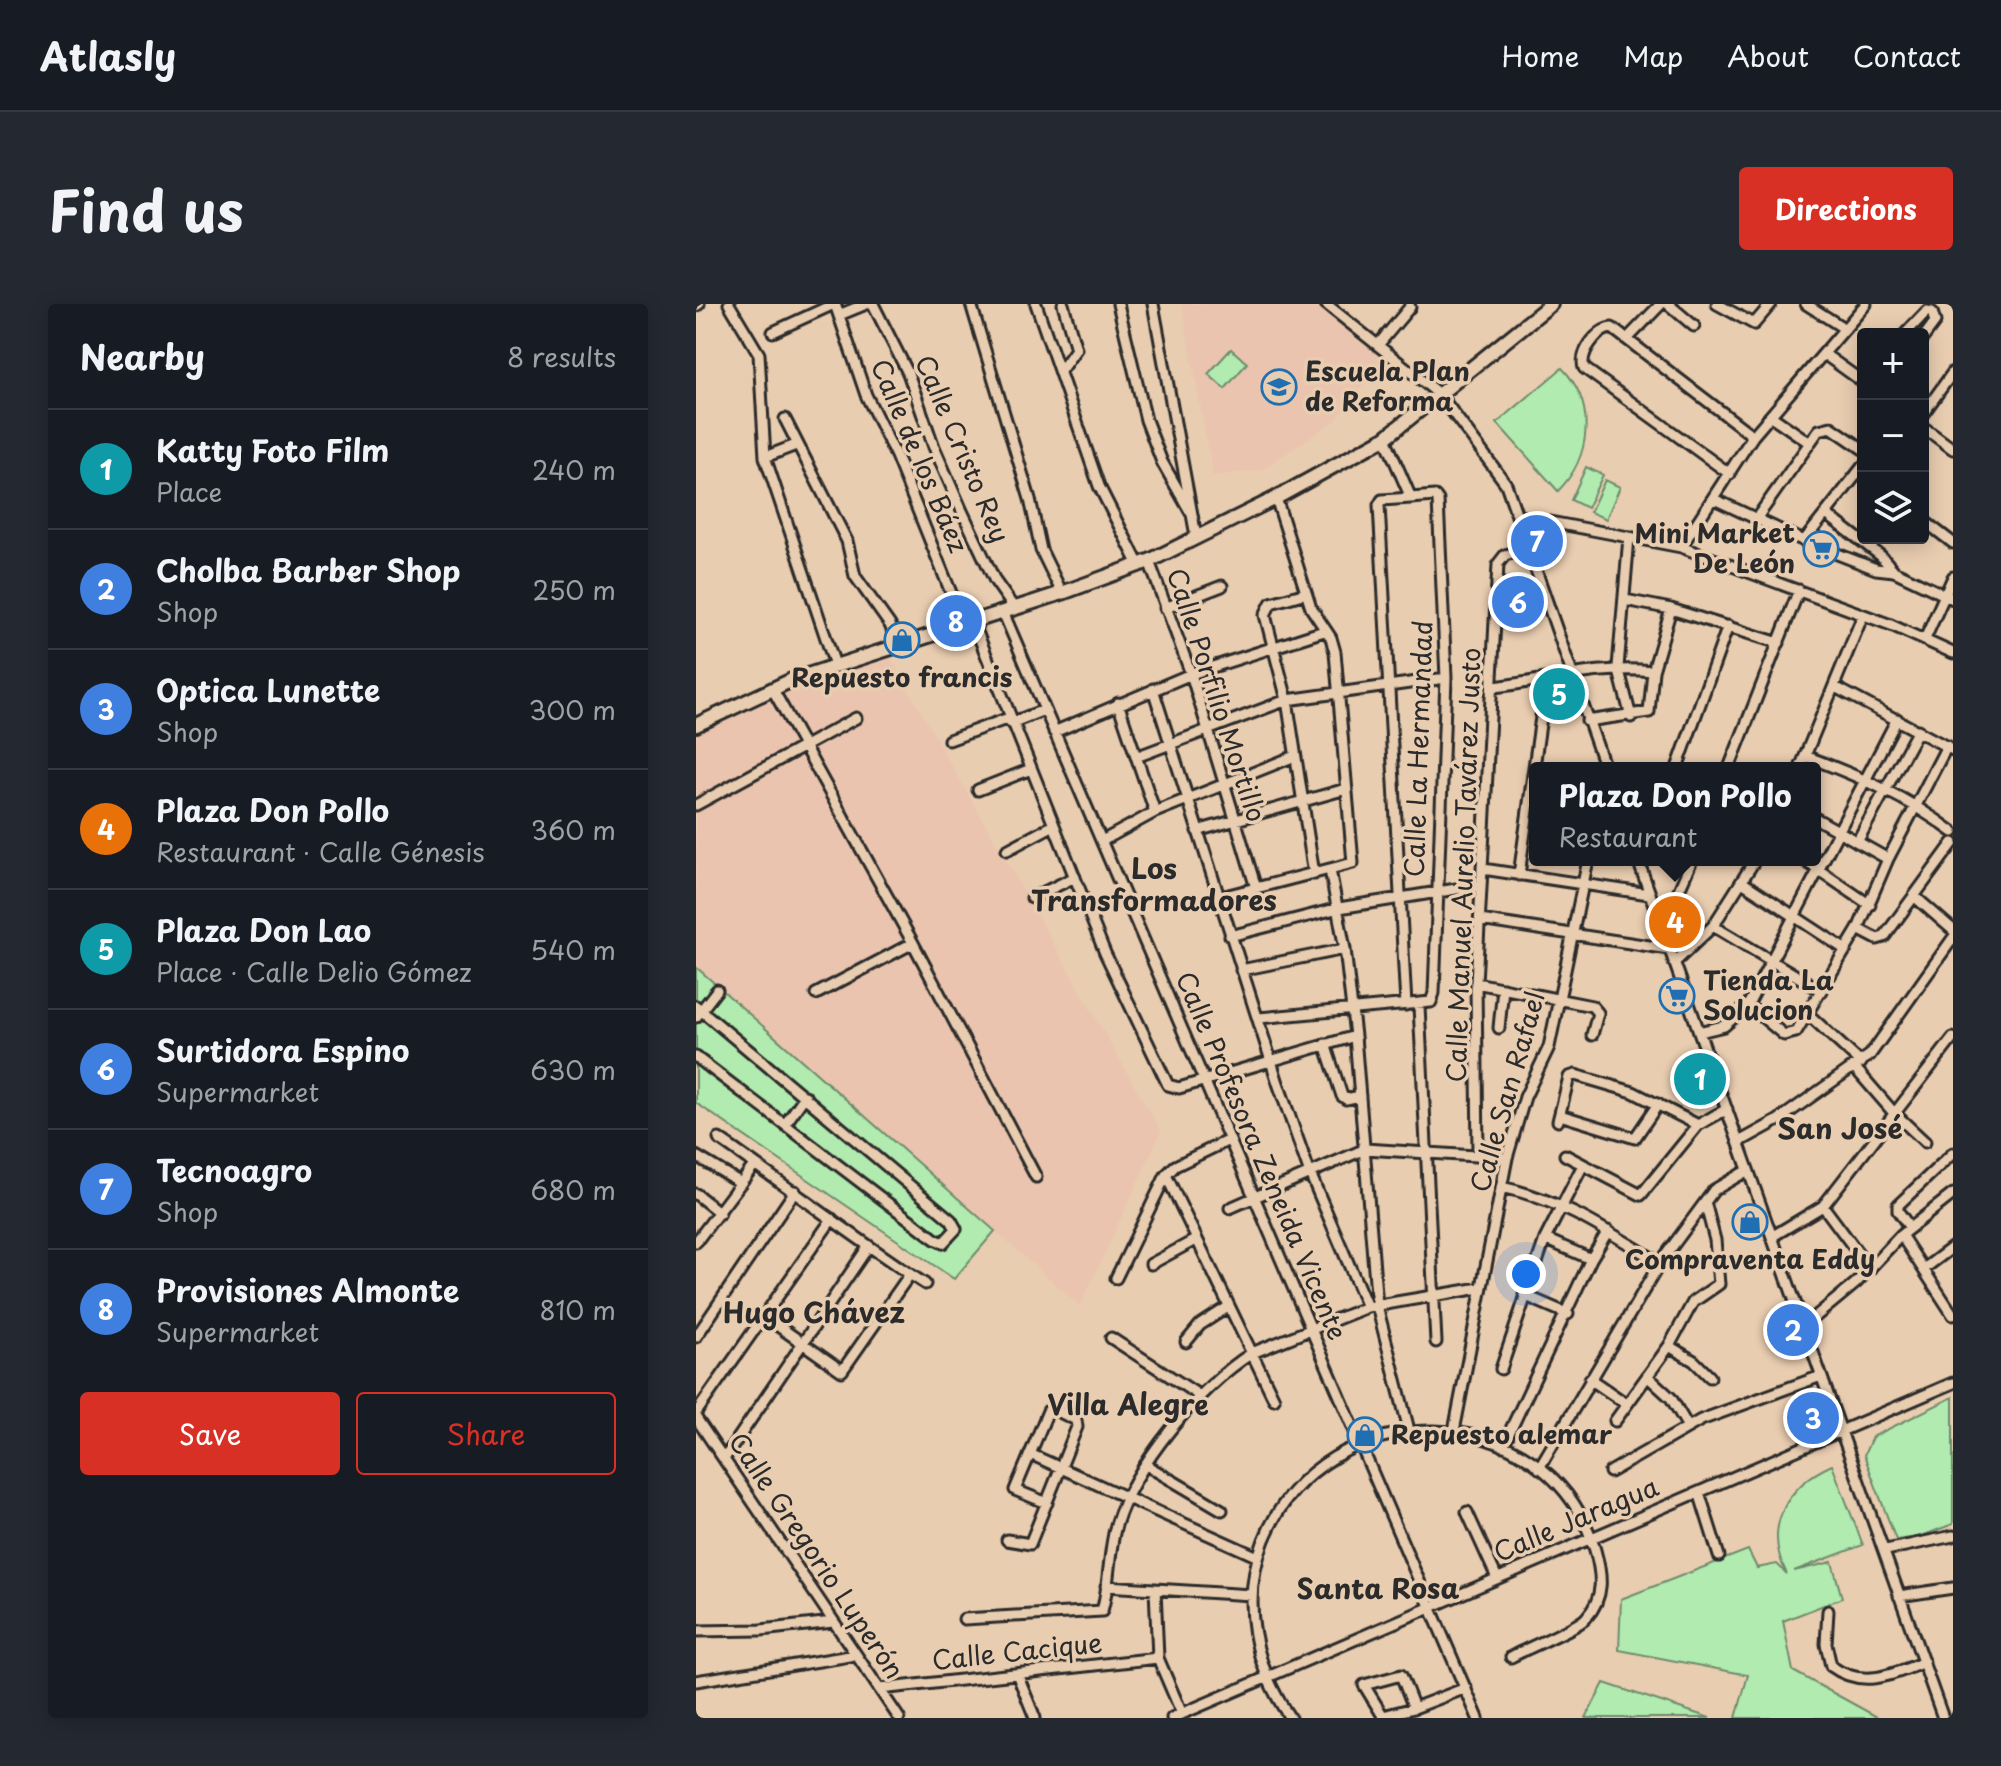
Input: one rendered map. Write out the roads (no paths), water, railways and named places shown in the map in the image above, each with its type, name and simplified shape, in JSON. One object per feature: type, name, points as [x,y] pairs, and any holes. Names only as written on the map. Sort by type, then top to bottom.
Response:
[{"type":"main road","points":[[696,725],[772,688],[835,665],[969,624],[1144,563],[1276,498],[1385,438],[1551,304]]},
{"type":"street","points":[[729,304],[759,354],[765,457],[835,665]]},
{"type":"street","points":[[773,332],[834,304]]},
{"type":"street","name":"Calle de los Báez","points":[[834,304],[866,395],[969,624],[1111,967],[1168,1085],[1173,1089],[1205,1081],[1355,1036]]},
{"type":"street","points":[[839,315],[866,304]]},
{"type":"street","name":"Calle Cristo Rey","points":[[873,304],[908,373],[934,447],[1008,610]]},
{"type":"street","points":[[971,304],[1030,499],[1041,550],[1062,593]]},
{"type":"street","name":"Calle Porfilio Mortillo","points":[[1036,304],[1051,355],[1061,370],[1099,486],[1144,563],[1191,674],[1256,888]]},
{"type":"street","points":[[1061,370],[1074,357],[1076,349],[1063,304]]},
{"type":"street","points":[[1118,304],[1146,420],[1162,462],[1195,520]]},
{"type":"street","points":[[1153,304],[1196,536]]},
{"type":"street","points":[[1326,304],[1440,395],[1506,484],[1603,762]]},
{"type":"street","points":[[1628,338],[1661,304]]},
{"type":"street","points":[[1668,304],[1694,326]]},
{"type":"street","points":[[1717,304],[1754,324],[1771,304]]},
{"type":"street","points":[[1806,304],[1845,329]]},
{"type":"street","points":[[1681,547],[1753,436],[1866,304]]},
{"type":"street","points":[[1378,345],[1410,307]]},
{"type":"street","points":[[1911,328],[1927,311],[1932,312],[1935,322],[1929,330]]},
{"type":"street","points":[[1730,474],[1584,368],[1583,356],[1599,332],[1612,328],[1753,436]]},
{"type":"street","points":[[1824,354],[1857,378]]},
{"type":"street","points":[[1929,406],[1953,372]]},
{"type":"street","points":[[1771,416],[1810,443]]},
{"type":"street","points":[[785,419],[847,541],[855,576],[890,625],[899,646]]},
{"type":"street","points":[[1756,519],[1810,443],[1825,427],[1831,427],[1857,445]]},
{"type":"street","points":[[1929,431],[1953,449]]},
{"type":"street","points":[[1385,438],[1411,498],[1382,500],[1379,505],[1406,1005]]},
{"type":"street","points":[[765,457],[796,445]]},
{"type":"street","points":[[1804,541],[1861,472]]},
{"type":"street","name":"Calle La Hermandad","points":[[1411,498],[1437,497],[1445,595],[1446,678],[1431,1002],[1419,1006]]},
{"type":"street","points":[[1217,898],[1353,863],[1335,652],[1331,638],[1324,631],[1306,593],[1276,498]]},
{"type":"street","points":[[1714,499],[1804,541],[1876,569],[1894,571],[1949,597]]},
{"type":"street","points":[[1826,514],[1881,556],[1894,571]]},
{"type":"street","points":[[1519,516],[1681,547],[1925,639],[1953,653]]},
{"type":"street","points":[[1929,525],[1953,543]]},
{"type":"street","points":[[1629,537],[1618,667],[1631,717]]},
{"type":"street","name":"Calle Manuel Aurelio Tavárez Justo","points":[[1478,1154],[1476,983],[1494,687],[1498,564],[1505,555],[1528,549]]},
{"type":"street","points":[[1925,639],[1949,597],[1953,577]]},
{"type":"street","points":[[1165,608],[1222,586]]},
{"type":"street","points":[[1731,762],[1799,590]]},
{"type":"street","points":[[1306,593],[1271,603],[1266,608],[1287,700],[1314,874]]},
{"type":"street","points":[[1625,600],[1671,609],[1779,643]]},
{"type":"street","points":[[1587,721],[1649,712],[1653,671],[1671,609]]},
{"type":"street","name":"Calle Profesora Zeneida Vicente","points":[[1008,610],[1044,710],[1478,1718]]},
{"type":"street","points":[[1802,762],[1863,615]]},
{"type":"street","points":[[1679,762],[1728,626]]},
{"type":"street","points":[[1054,732],[1191,674],[1324,631]]},
{"type":"street","points":[[1494,687],[1618,667],[1653,671]]},
{"type":"street","points":[[1136,757],[1287,700],[1446,678]]},
{"type":"street","points":[[1538,762],[1546,681]]},
{"type":"street","points":[[1748,1005],[1784,1035],[1790,1034],[1809,1015],[1858,929],[1888,859],[1950,748],[1835,687]]},
{"type":"street","points":[[772,688],[913,943],[1036,1177]]},
{"type":"street","points":[[1153,689],[1217,898],[1309,1171],[1372,1306],[1409,1430]]},
{"type":"street","points":[[1118,703],[1155,812]]},
{"type":"street","points":[[949,740],[1044,710]]},
{"type":"street","points":[[696,805],[856,718]]},
{"type":"street","points":[[1699,1032],[1724,1026],[1748,1005],[1897,719]]},
{"type":"street","points":[[1857,842],[1918,730]]},
{"type":"street","points":[[1102,841],[1155,812],[1295,756]]},
{"type":"street","points":[[1805,756],[1864,778],[1917,804],[1953,832]]},
{"type":"street","points":[[978,790],[1031,769]]},
{"type":"street","points":[[1197,831],[1234,818],[1346,789]]},
{"type":"street","points":[[1821,821],[1888,859]]},
{"type":"street","points":[[1007,850],[1054,825]]},
{"type":"street","points":[[1519,875],[1529,840]]},
{"type":"street","points":[[1858,929],[1877,939],[1884,937],[1953,843]]},
{"type":"street","name":"Calle San Rafael","points":[[1454,1431],[1507,1158],[1525,1097],[1549,1047],[1587,866]]},
{"type":"street","points":[[1640,866],[1886,1550],[1899,1596],[1943,1718]]},
{"type":"street","points":[[1662,929],[1689,866]]},
{"type":"street","points":[[1674,963],[1713,926],[1751,866]]},
{"type":"street","points":[[1816,866],[1870,905]]},
{"type":"street","points":[[1483,869],[1649,894]]},
{"type":"street","points":[[1330,870],[1339,908],[1355,1036],[1365,1149],[1372,1306]]},
{"type":"street","points":[[1032,898],[1075,877]]},
{"type":"street","points":[[1742,882],[1846,950]]},
{"type":"street","points":[[1230,936],[1339,908],[1481,885]]},
{"type":"street","points":[[1914,896],[1953,930]]},
{"type":"street","points":[[1480,920],[1573,937],[1669,949]]},
{"type":"street","points":[[1713,926],[1822,991]]},
{"type":"street","points":[[1739,1142],[1777,1121],[1858,1066],[1953,938]]},
{"type":"street","points":[[816,994],[913,943]]},
{"type":"street","points":[[1241,970],[1345,949]]},
{"type":"street","points":[[1476,983],[1597,1009],[1592,1035]]},
{"type":"street","points":[[1499,1028],[1503,988]]},
{"type":"street","points":[[696,1057],[935,1239],[943,1243],[951,1237],[956,1229],[951,1220],[805,1096],[698,1011],[717,990]]},
{"type":"street","points":[[1259,1018],[1351,1007],[1419,1006],[1436,1342]]},
{"type":"street","points":[[1809,1015],[1858,1066],[1894,1113],[1925,1142]]},
{"type":"street","points":[[1773,1236],[1823,1206],[1953,1038]]},
{"type":"street","points":[[1325,1044],[1342,1096],[1346,1099],[1360,1096]]},
{"type":"street","points":[[1658,1104],[1635,1138],[1559,1118],[1569,1077],[1575,1075],[1633,1092],[1658,1104],[1698,1125]]},
{"type":"street","points":[[786,1123],[805,1096]]},
{"type":"street","points":[[1565,1155],[1641,1195],[1698,1125],[1727,1109]]},
{"type":"street","points":[[719,1139],[795,1191],[868,1247],[925,1284]]},
{"type":"street","points":[[1116,1278],[1166,1175],[1175,1166],[1229,1140]]},
{"type":"street","points":[[1230,1208],[1253,1195],[1365,1149],[1507,1158]]},
{"type":"street","points":[[1910,1228],[1898,1211],[1898,1205],[1953,1153]]},
{"type":"street","points":[[696,1156],[741,1183]]},
{"type":"street","points":[[696,1241],[755,1164]]},
{"type":"street","points":[[1501,1369],[1545,1239],[1583,1165]]},
{"type":"street","points":[[1539,1468],[1660,1263],[1721,1185],[1748,1170]]},
{"type":"street","points":[[1166,1175],[1274,1399]]},
{"type":"street","points":[[1501,1187],[1541,1196],[1563,1206],[1660,1263]]},
{"type":"street","points":[[696,1337],[795,1191]]},
{"type":"street","points":[[696,1194],[720,1213]]},
{"type":"street","points":[[1804,1326],[1870,1269],[1901,1235],[1953,1194]]},
{"type":"street","points":[[1615,1421],[1625,1403],[1669,1346],[1693,1302],[1719,1284],[1715,1240],[1705,1202]]},
{"type":"street","points":[[1823,1206],[1870,1269]]},
{"type":"street","points":[[696,1416],[832,1219]]},
{"type":"street","points":[[1503,1446],[1568,1314],[1591,1259],[1608,1231]]},
{"type":"street","points":[[1901,1235],[1953,1315]]},
{"type":"street","points":[[1151,1264],[1197,1239]]},
{"type":"street","points":[[1545,1239],[1591,1259]]},
{"type":"street","points":[[724,1459],[868,1247]]},
{"type":"street","points":[[1925,1268],[1953,1247]]},
{"type":"street","points":[[764,1316],[802,1345],[843,1370],[910,1274]]},
{"type":"street","points":[[964,1619],[1101,1611],[1116,1526],[1126,1498],[1146,1465],[1200,1396],[1252,1353],[1372,1306],[1480,1288]]},
{"type":"street","points":[[1941,1297],[1953,1289]]},
{"type":"street","points":[[1524,1295],[1568,1314]]},
{"type":"street","points":[[1186,1342],[1200,1325],[1228,1307]]},
{"type":"street","points":[[1111,1338],[1200,1396]]},
{"type":"street","points":[[1669,1346],[1694,1361],[1710,1377]]},
{"type":"street","points":[[1647,1376],[1671,1398],[1688,1427]]},
{"type":"street","points":[[1610,1472],[1688,1427],[1741,1403],[1821,1376]]},
{"type":"street","points":[[1590,1379],[1625,1403]]},
{"type":"street","name":"Calle Jaragua","points":[[1177,1716],[1843,1433],[1953,1383]]},
{"type":"street","points":[[1007,1540],[1029,1546],[1047,1503],[1061,1468],[1078,1423],[1050,1409],[1015,1490],[1047,1503]]},
{"type":"street","name":"Calle Gregorio Luperón","points":[[696,1416],[899,1718]]},
{"type":"street","points":[[1290,1718],[1268,1677],[1255,1637],[1252,1595],[1258,1557],[1271,1525],[1296,1489],[1321,1466],[1360,1444],[1409,1430],[1454,1431],[1503,1446],[1539,1468],[1569,1499],[1591,1539],[1603,1587],[1596,1604],[1584,1620],[1511,1657]]},
{"type":"street","points":[[1030,1454],[1258,1557]]},
{"type":"street","points":[[1146,1465],[1222,1510]]},
{"type":"street","points":[[1699,1492],[1719,1556]]},
{"type":"street","points":[[1467,1512],[1497,1578]]},
{"type":"street","points":[[1886,1550],[1953,1536]]},
{"type":"street","points":[[1106,1586],[1252,1595]]},
{"type":"street","points":[[1899,1596],[1953,1588]]},
{"type":"street","points":[[1155,1589],[1158,1658],[1177,1716]]},
{"type":"street","points":[[1828,1611],[1826,1644],[1831,1666],[1841,1673],[1881,1680],[1924,1662]]},
{"type":"street","points":[[696,1631],[761,1630],[833,1622]]},
{"type":"street","points":[[696,1681],[856,1655]]},
{"type":"street","name":"Calle Cacique","points":[[880,1689],[1158,1658]]},
{"type":"street","points":[[1414,1708],[1401,1675],[1364,1685],[1383,1716],[1414,1708],[1466,1688]]},
{"type":"street","points":[[1018,1676],[1035,1718]]},
{"type":"place","name":"Escuela Plan de Reforma","points":[[1279,387]]},
{"type":"place","name":"Tecnoagro","points":[[1537,541]]},
{"type":"place","name":"Mini Market De León","points":[[1821,549]]},
{"type":"place","name":"Surtidora Espino","points":[[1518,602]]},
{"type":"place","name":"Provisiones Almonte","points":[[956,621]]},
{"type":"place","name":"Repuesto francis","points":[[902,640]]},
{"type":"place","name":"Plaza Don Lao","points":[[1559,694]]},
{"type":"place","name":"Plaza Don Pollo","points":[[1675,922]]},
{"type":"place","name":"Tienda La Solucion","points":[[1677,996]]},
{"type":"place","name":"Katty Foto Film","points":[[1700,1079]]},
{"type":"place","name":"Compraventa Eddy","points":[[1750,1222]]},
{"type":"place","name":"Cholba Barber Shop","points":[[1793,1330]]},
{"type":"place","name":"Optica Lunette","points":[[1813,1418]]},
{"type":"place","name":"Repuesto alemar","points":[[1365,1435]]},
{"type":"district","name":"Los Transformadores","points":[[1154,885]]},
{"type":"district","name":"San José","points":[[1840,1129]]},
{"type":"district","name":"Hugo Chávez","points":[[814,1313]]},
{"type":"district","name":"Villa Alegre","points":[[1128,1405]]},
{"type":"district","name":"Santa Rosa","points":[[1378,1589]]}]
